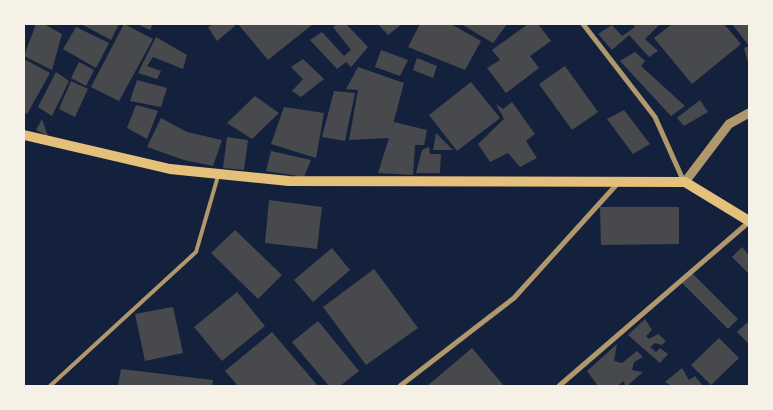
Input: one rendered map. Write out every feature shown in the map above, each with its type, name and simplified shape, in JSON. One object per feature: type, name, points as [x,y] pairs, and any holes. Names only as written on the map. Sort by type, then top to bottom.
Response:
[{"type":"main road","points":[[24,135],[170,169],[289,181],[685,182],[749,221]]},
{"type":"street","points":[[583,24],[655,116],[685,182],[729,124],[749,113]]},
{"type":"street","points":[[400,386],[514,298],[618,183]]},
{"type":"street","points":[[559,386],[749,221]]},
{"type":"lane","points":[[50,386],[196,252],[218,174]]},
{"type":"building","points":[[36,24],[44,24],[62,34],[52,70],[24,56]]},
{"type":"building","points":[[81,24],[119,24],[111,40]]},
{"type":"building","points":[[124,24],[153,39],[119,101],[91,87]]},
{"type":"building","points":[[137,24],[153,24],[150,30]]},
{"type":"building","points":[[214,24],[232,24],[235,26],[217,41],[208,27]]},
{"type":"building","points":[[238,24],[313,24],[268,60]]},
{"type":"building","points":[[337,24],[346,24],[368,47],[351,67],[346,62],[337,69],[310,40],[322,32],[344,56],[351,50],[333,27]]},
{"type":"building","points":[[378,24],[402,24],[388,35]]},
{"type":"building","points":[[420,24],[451,24],[481,41],[465,70],[408,47]]},
{"type":"building","points":[[461,24],[507,24],[493,43]]},
{"type":"building","points":[[528,24],[538,24],[551,41],[530,56],[539,68],[506,93],[487,68],[500,60],[492,50]]},
{"type":"building","points":[[633,24],[659,25],[645,39],[658,51],[649,57],[629,35],[612,50],[598,34],[612,25],[622,36],[635,27]]},
{"type":"building","points":[[672,24],[724,24],[741,44],[692,84],[654,38]]},
{"type":"building","points":[[732,24],[749,24],[749,46]]},
{"type":"building","points":[[76,27],[109,43],[96,68],[63,49]]},
{"type":"building","points":[[156,37],[187,55],[183,69],[153,57],[147,66],[161,71],[157,79],[138,73]]},
{"type":"building","points":[[749,46],[749,66],[744,48]]},
{"type":"building","points":[[381,50],[408,60],[400,76],[375,67]]},
{"type":"building","points":[[635,52],[645,61],[641,66],[685,106],[671,116],[620,61]]},
{"type":"building","points":[[417,58],[437,66],[433,78],[413,70]]},
{"type":"building","points":[[24,59],[50,73],[27,114],[24,112]]},
{"type":"building","points":[[303,59],[324,79],[301,97],[292,91],[303,79],[291,67]]},
{"type":"building","points":[[79,62],[94,70],[86,86],[71,78]]},
{"type":"building","points":[[565,66],[598,112],[572,130],[539,84]]},
{"type":"building","points":[[358,67],[404,83],[392,128],[394,122],[427,130],[424,145],[415,145],[413,175],[378,173],[389,138],[349,140],[358,90],[346,89]]},
{"type":"building","points":[[56,72],[69,81],[52,116],[38,107]]},
{"type":"building","points":[[137,80],[167,88],[161,107],[130,101]]},
{"type":"building","points":[[71,81],[88,89],[75,117],[59,109]]},
{"type":"building","points":[[471,82],[500,118],[457,151],[429,115]]},
{"type":"building","points":[[334,91],[355,93],[345,141],[322,137]]},
{"type":"building","points":[[255,96],[279,113],[252,139],[227,123]]},
{"type":"building","points":[[700,100],[708,112],[684,126],[677,118]]},
{"type":"building","points":[[512,102],[535,134],[526,141],[537,158],[520,167],[508,153],[490,162],[478,144],[504,119],[496,104],[503,109]]},
{"type":"building","points":[[136,105],[158,111],[147,139],[127,128]]},
{"type":"building","points":[[284,107],[324,113],[316,158],[271,144]]},
{"type":"building","points":[[624,110],[650,144],[633,154],[607,119]]},
{"type":"building","points":[[161,118],[187,132],[222,140],[213,166],[184,160],[147,147]]},
{"type":"building","points":[[42,119],[48,136],[36,130]]},
{"type":"building","points":[[436,133],[453,150],[433,150]]},
{"type":"building","points":[[227,137],[248,140],[244,170],[223,168]]},
{"type":"building","points":[[429,147],[430,154],[441,154],[440,173],[416,173],[422,150]]},
{"type":"building","points":[[271,151],[311,160],[304,177],[266,171]]},
{"type":"building","points":[[269,200],[322,207],[317,249],[265,243]]},
{"type":"building","points":[[600,207],[679,207],[679,244],[601,245]]},
{"type":"building","points":[[235,230],[282,275],[258,299],[211,253]]},
{"type":"building","points":[[742,247],[749,255],[749,274],[732,257]]},
{"type":"building","points":[[332,248],[350,270],[313,302],[294,280]]},
{"type":"building","points":[[374,269],[418,328],[366,365],[323,307]]},
{"type":"building","points":[[692,273],[738,319],[728,329],[682,283]]},
{"type":"building","points":[[237,292],[265,326],[222,361],[194,327]]},
{"type":"building","points":[[173,307],[183,353],[145,361],[135,314]]},
{"type":"building","points":[[645,319],[652,330],[646,336],[649,339],[658,334],[666,341],[662,345],[655,343],[650,347],[656,352],[660,348],[668,354],[660,363],[628,335]]},
{"type":"building","points":[[318,321],[359,371],[340,386],[329,386],[292,342]]},
{"type":"building","points":[[749,321],[749,344],[737,332]]},
{"type":"building","points":[[272,332],[318,386],[238,386],[225,371]]},
{"type":"building","points":[[719,338],[739,358],[711,385],[691,365]]},
{"type":"building","points":[[617,344],[614,361],[622,363],[637,351],[643,357],[634,362],[632,370],[643,372],[627,386],[625,386],[624,381],[617,386],[598,386],[587,371]]},
{"type":"building","points":[[472,348],[504,386],[427,386]]},
{"type":"building","points":[[682,368],[689,380],[695,376],[703,386],[672,386],[665,382]]},
{"type":"building","points":[[121,369],[213,380],[212,386],[118,386]]}]
